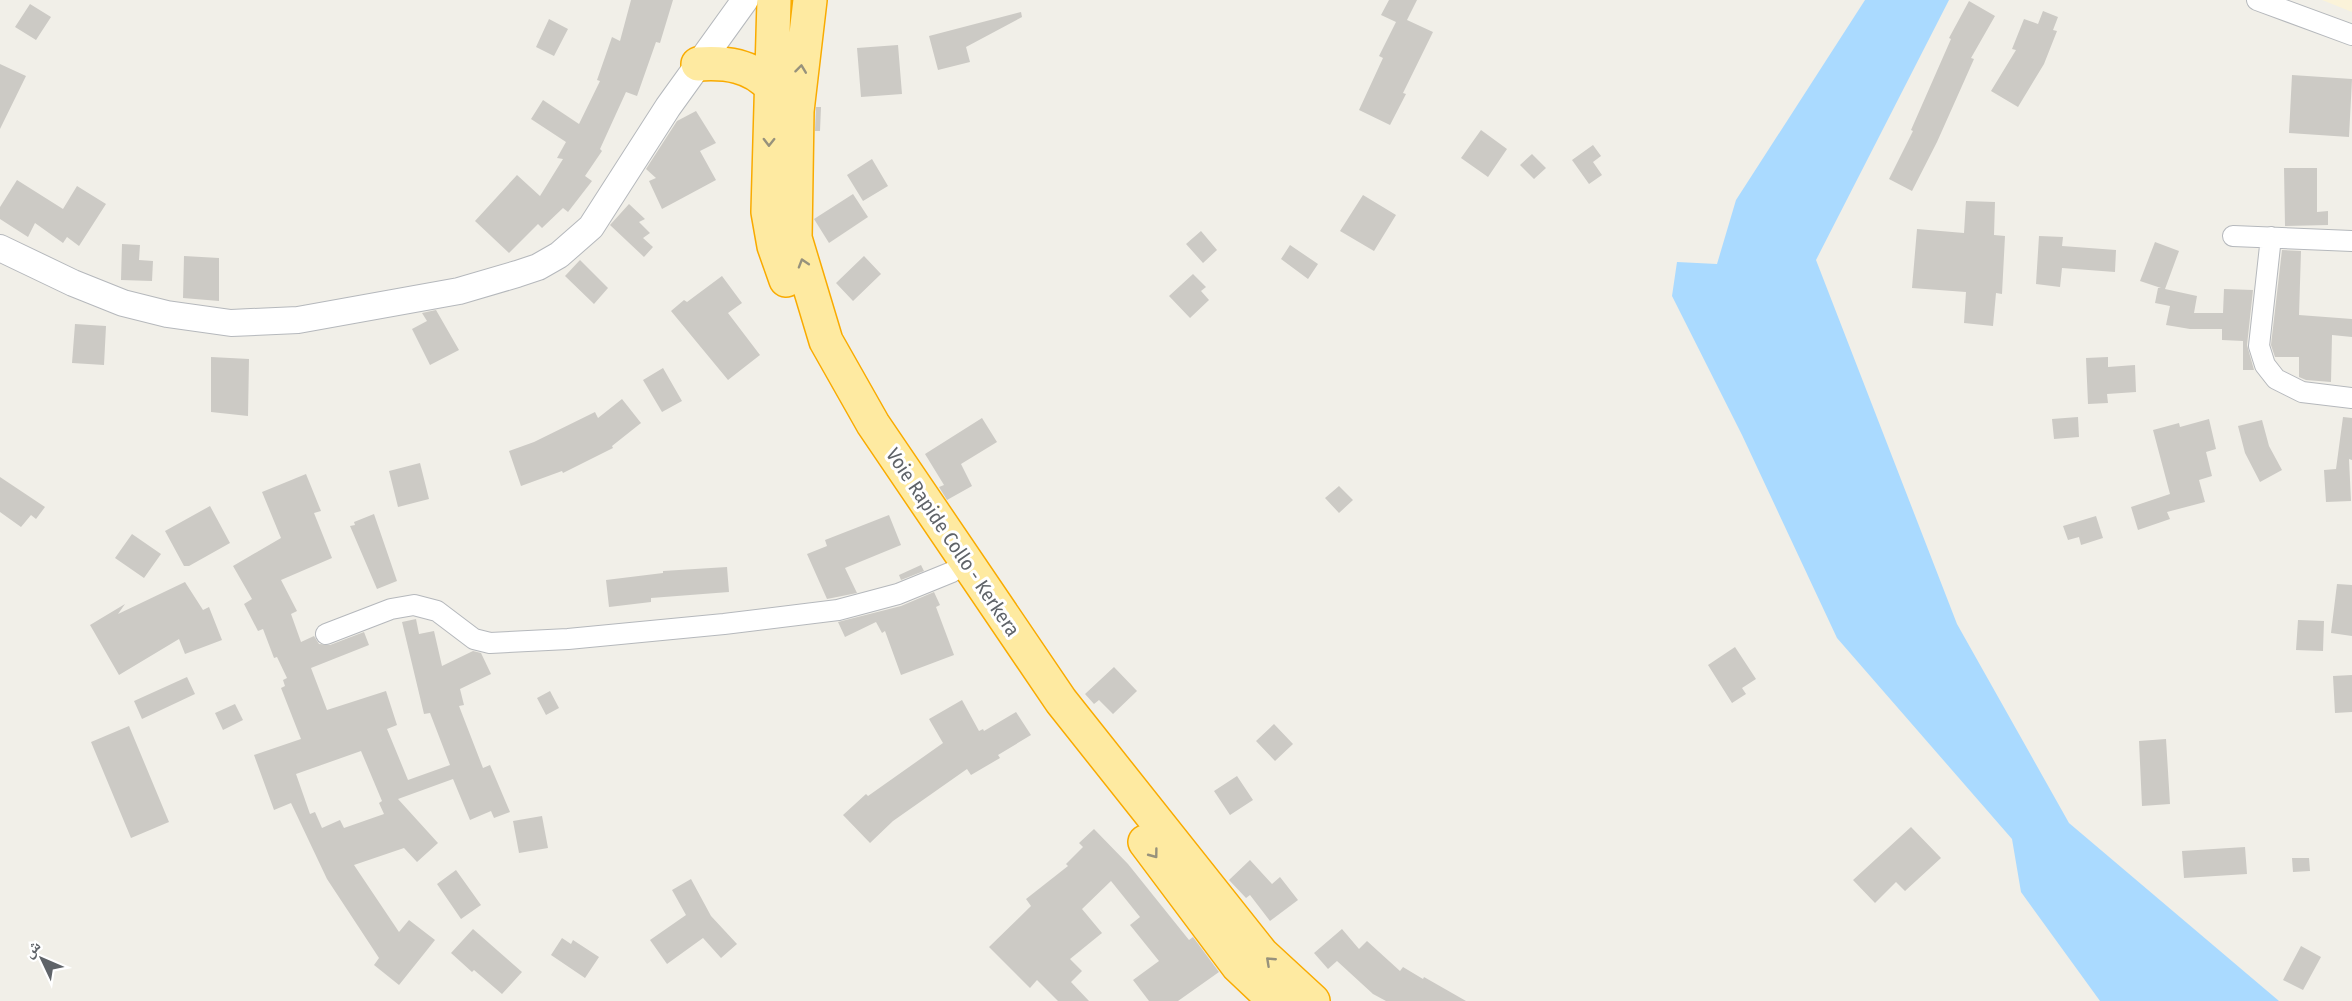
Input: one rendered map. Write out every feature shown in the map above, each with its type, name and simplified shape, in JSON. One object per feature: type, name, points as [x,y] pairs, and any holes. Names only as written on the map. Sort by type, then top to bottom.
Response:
[{"type":"highway","name":"Voie Rapide Collo - Kerkera","points":[[774,0],[768,212],[774,246],[810,348],[853,426],[1049,713],[1231,957],[1275,1001]]},
{"type":"highway","name":"Voie Rapide Collo - Kerkera","points":[[810,0],[796,111],[795,238],[826,341],[873,424],[1061,701],[1262,954],[1313,1001]]},
{"type":"highway","points":[[698,64],[725,63],[738,66],[764,79],[771,87]]},
{"type":"street","points":[[0,248],[73,283],[123,303],[167,315],[219,322],[263,323],[298,320],[459,291],[538,267],[559,255],[591,227],[698,64],[745,0]]},
{"type":"street","points":[[2258,0],[2352,35]]},
{"type":"street","points":[[2233,237],[2352,241]]},
{"type":"street","points":[[2271,237],[2259,346],[2265,365],[2276,380],[2302,392],[2352,398]]},
{"type":"street","points":[[326,634],[391,609],[414,605],[437,611],[474,639],[490,643],[568,639],[735,623],[838,610],[898,594],[952,572]]},
{"type":"sand","points":[[2322,0],[2352,0],[2352,12]]},
{"type":"water","points":[[1865,0],[1949,0],[1816,260],[1957,624],[2069,823],[2279,1001],[2100,1001],[2021,892],[2012,839],[1837,638],[1742,435],[1672,296],[1677,262],[1717,264],[1736,200]]},
{"type":"building","points":[[631,0],[673,0],[660,43],[656,42],[637,96],[626,92],[600,149],[602,151],[585,176],[592,181],[568,212],[563,208],[542,228],[538,224],[509,253],[475,221],[517,175],[540,196],[563,159],[557,158],[566,142],[531,119],[543,100],[579,124],[600,81],[597,80],[612,37],[620,41]]},
{"type":"building","points":[[1389,0],[1417,0],[1407,20],[1433,32],[1390,125],[1359,110],[1383,58],[1379,56],[1396,22],[1381,15]]},
{"type":"building","points":[[1969,1],[1995,16],[1971,58],[1974,59],[1912,191],[1889,179],[1913,131],[1911,130],[1951,39],[1949,38]]},
{"type":"building","points":[[30,4],[51,17],[36,40],[15,27]]},
{"type":"building","points":[[2043,11],[2058,17],[2053,30],[2057,31],[2044,64],[2018,107],[1991,91],[2016,50],[2012,49],[2024,19],[2038,24]]},
{"type":"building","points":[[1021,12],[1022,17],[966,47],[970,62],[938,70],[929,36]]},
{"type":"building","points":[[549,19],[568,29],[554,56],[536,47]]},
{"type":"building","points":[[898,45],[902,94],[861,97],[857,48]]},
{"type":"building","points":[[0,64],[26,76],[0,129]]},
{"type":"building","points":[[2292,75],[2352,79],[2349,137],[2289,133]]},
{"type":"building","points":[[816,107],[821,107],[820,131],[815,131]]},
{"type":"building","points":[[696,111],[716,143],[700,151],[716,180],[662,209],[649,181],[656,178],[646,169],[677,121]]},
{"type":"building","points":[[1481,130],[1507,149],[1488,177],[1461,158]]},
{"type":"building","points":[[1593,145],[1601,156],[1593,162],[1602,175],[1589,184],[1572,160]]},
{"type":"building","points":[[1532,154],[1546,168],[1534,179],[1520,165]]},
{"type":"building","points":[[872,159],[888,186],[863,201],[847,175]]},
{"type":"building","points":[[2284,168],[2317,168],[2317,212],[2328,211],[2328,225],[2285,226]]},
{"type":"building","points":[[17,180],[63,209],[77,186],[106,204],[79,246],[67,237],[63,243],[35,223],[28,237],[0,219],[0,207]]},
{"type":"building","points":[[853,194],[868,217],[829,243],[814,219]]},
{"type":"building","points":[[1363,195],[1396,215],[1374,251],[1340,231]]},
{"type":"building","points":[[1966,201],[1995,202],[1994,235],[2005,236],[2002,294],[1996,293],[1993,326],[1964,323],[1966,292],[1912,288],[1917,229],[1964,233]]},
{"type":"building","points":[[629,204],[645,219],[639,222],[650,233],[643,238],[653,247],[644,257],[610,225]]},
{"type":"building","points":[[1201,231],[1217,250],[1203,263],[1186,244]]},
{"type":"building","points":[[2039,236],[2063,237],[2062,246],[2116,250],[2115,272],[2062,268],[2060,287],[2036,284]]},
{"type":"building","points":[[2155,242],[2179,251],[2165,289],[2197,296],[2194,313],[2223,313],[2224,289],[2253,290],[2247,345],[2254,370],[2243,370],[2243,341],[2222,340],[2222,329],[2190,329],[2166,325],[2170,306],[2155,303],[2158,288],[2161,288],[2140,281]]},
{"type":"building","points":[[122,244],[140,245],[139,260],[153,261],[152,281],[121,280]]},
{"type":"building","points":[[1290,245],[1318,264],[1308,279],[1281,259]]},
{"type":"building","points":[[2282,250],[2301,251],[2299,315],[2352,319],[2352,337],[2332,335],[2331,382],[2306,380],[2299,377],[2299,357],[2275,357],[2271,345]]},
{"type":"building","points":[[184,256],[219,258],[219,301],[183,298]]},
{"type":"building","points":[[864,256],[881,274],[853,301],[836,283]]},
{"type":"building","points":[[580,260],[608,288],[594,304],[565,276]]},
{"type":"building","points":[[1193,274],[1206,287],[1201,291],[1209,300],[1190,318],[1169,296]]},
{"type":"building","points":[[722,276],[742,303],[728,313],[760,355],[728,380],[671,311]]},
{"type":"building","points":[[436,310],[459,350],[430,365],[412,329],[427,321],[422,313]]},
{"type":"building","points":[[75,324],[106,326],[104,365],[72,363]]},
{"type":"building","points":[[211,357],[249,359],[248,416],[211,412]]},
{"type":"building","points":[[2108,357],[2108,367],[2135,365],[2136,392],[2107,394],[2108,403],[2088,404],[2086,358]]},
{"type":"building","points":[[663,368],[682,401],[662,412],[643,380]]},
{"type":"building","points":[[622,399],[641,423],[612,446],[613,448],[563,473],[562,471],[521,486],[509,451],[534,442],[595,412],[598,418]]},
{"type":"building","points":[[2078,417],[2079,437],[2054,439],[2052,419]]},
{"type":"building","points":[[2343,417],[2352,418],[2352,460],[2349,459],[2351,501],[2326,502],[2324,470],[2336,469]]},
{"type":"building","points":[[982,418],[997,442],[961,464],[972,486],[947,500],[939,487],[944,485],[925,454]]},
{"type":"building","points":[[2209,419],[2216,449],[2206,452],[2212,476],[2199,480],[2205,502],[2167,512],[2170,519],[2138,530],[2131,507],[2170,494],[2153,430],[2179,423],[2180,427]]},
{"type":"building","points":[[2262,420],[2269,446],[2282,470],[2260,482],[2245,453],[2238,426]]},
{"type":"building","points":[[420,463],[429,499],[398,507],[389,471]]},
{"type":"building","points":[[306,474],[321,511],[314,513],[332,558],[281,580],[297,611],[291,614],[301,642],[314,636],[319,644],[330,645],[364,632],[369,645],[311,668],[327,710],[386,691],[397,725],[387,729],[408,780],[450,765],[430,713],[424,714],[402,622],[416,619],[419,634],[434,631],[442,666],[473,651],[481,653],[491,674],[460,689],[464,705],[459,706],[483,768],[490,765],[510,812],[494,818],[491,811],[470,820],[453,779],[398,799],[438,843],[417,862],[404,848],[354,865],[399,932],[409,920],[435,940],[399,985],[374,965],[379,958],[327,879],[291,803],[274,810],[254,755],[301,739],[281,688],[285,686],[283,680],[287,678],[277,657],[274,658],[263,629],[258,631],[244,604],[252,599],[233,566],[281,538],[262,492]],"holes":[[[361,751],[382,801],[379,803],[384,814],[344,828],[340,820],[322,828],[315,812],[310,814],[296,774]]]},
{"type":"building","points":[[0,477],[45,507],[36,519],[31,515],[21,527],[0,512]]},
{"type":"building","points":[[1339,486],[1353,500],[1339,513],[1325,498]]},
{"type":"building","points":[[210,506],[230,543],[189,566],[184,566],[165,531]]},
{"type":"building","points":[[374,514],[397,581],[377,589],[350,526]]},
{"type":"building","points":[[889,515],[901,545],[845,568],[857,593],[827,599],[807,554],[827,546],[825,540]]},
{"type":"building","points":[[2096,516],[2103,538],[2081,545],[2079,537],[2068,540],[2063,526]]},
{"type":"building","points":[[132,534],[161,554],[144,578],[115,558]]},
{"type":"building","points":[[921,565],[924,571],[901,580],[899,575]]},
{"type":"building","points":[[727,567],[729,592],[651,598],[651,602],[609,607],[606,580],[663,573],[663,571]]},
{"type":"building","points":[[185,582],[203,610],[209,607],[222,640],[185,654],[179,639],[119,675],[90,625],[125,604],[118,614]]},
{"type":"building","points":[[2337,584],[2352,585],[2352,636],[2331,633]]},
{"type":"building","points":[[934,592],[940,605],[936,607],[954,655],[901,675],[885,631],[882,633],[876,622],[845,637],[838,622],[901,606]]},
{"type":"building","points":[[2298,620],[2324,621],[2323,651],[2296,650]]},
{"type":"building","points":[[1735,647],[1756,679],[1742,688],[1746,694],[1732,703],[1708,665]]},
{"type":"building","points":[[1114,667],[1137,691],[1113,714],[1099,700],[1094,704],[1085,694]]},
{"type":"building","points":[[2352,675],[2352,712],[2335,713],[2333,676]]},
{"type":"building","points":[[187,677],[195,694],[142,719],[134,701]]},
{"type":"building","points":[[550,691],[559,708],[546,715],[537,698]]},
{"type":"building","points":[[962,700],[979,731],[983,729],[984,731],[1016,712],[1031,735],[998,755],[1000,758],[971,775],[967,769],[893,821],[870,843],[843,815],[866,794],[868,796],[943,743],[929,719]]},
{"type":"building","points":[[235,704],[243,720],[223,730],[215,713]]},
{"type":"building","points":[[1274,724],[1293,744],[1275,761],[1256,741]]},
{"type":"building","points":[[129,726],[169,822],[131,838],[91,742]]},
{"type":"building","points":[[2166,739],[2170,804],[2142,806],[2139,741]]},
{"type":"building","points":[[1237,776],[1253,800],[1230,815],[1214,791]]},
{"type":"building","points":[[542,816],[548,848],[519,853],[513,821]]},
{"type":"building","points":[[1911,827],[1941,858],[1905,891],[1896,882],[1875,903],[1853,880]]},
{"type":"building","points":[[1094,829],[1128,864],[1189,940],[1193,937],[1219,972],[1178,1001],[1149,1001],[1133,980],[1159,961],[1130,925],[1140,917],[1111,881],[1082,909],[1102,933],[1070,959],[1082,971],[1071,982],[1089,1001],[1058,1001],[1037,980],[1030,988],[989,947],[1031,906],[1026,899],[1068,866],[1066,864],[1083,847],[1079,843]]},
{"type":"building","points":[[2245,847],[2247,874],[2184,878],[2182,851]]},
{"type":"building","points":[[2292,858],[2309,858],[2310,871],[2293,872]]},
{"type":"building","points":[[1250,860],[1272,884],[1280,877],[1298,900],[1270,921],[1250,895],[1246,898],[1229,880]]},
{"type":"building","points":[[456,870],[481,905],[461,919],[437,884]]},
{"type":"building","points":[[691,879],[711,916],[737,944],[721,958],[703,938],[667,964],[650,940],[686,915],[672,890]]},
{"type":"building","points":[[473,929],[522,972],[502,994],[451,953]]},
{"type":"building","points":[[1342,929],[1359,949],[1367,941],[1400,971],[1403,967],[1466,1001],[1386,1001],[1373,994],[1337,961],[1328,969],[1314,953]]},
{"type":"building","points":[[562,938],[571,944],[573,940],[599,957],[585,978],[551,955]]},
{"type":"building","points":[[2301,946],[2321,957],[2303,990],[2283,980]]}]
